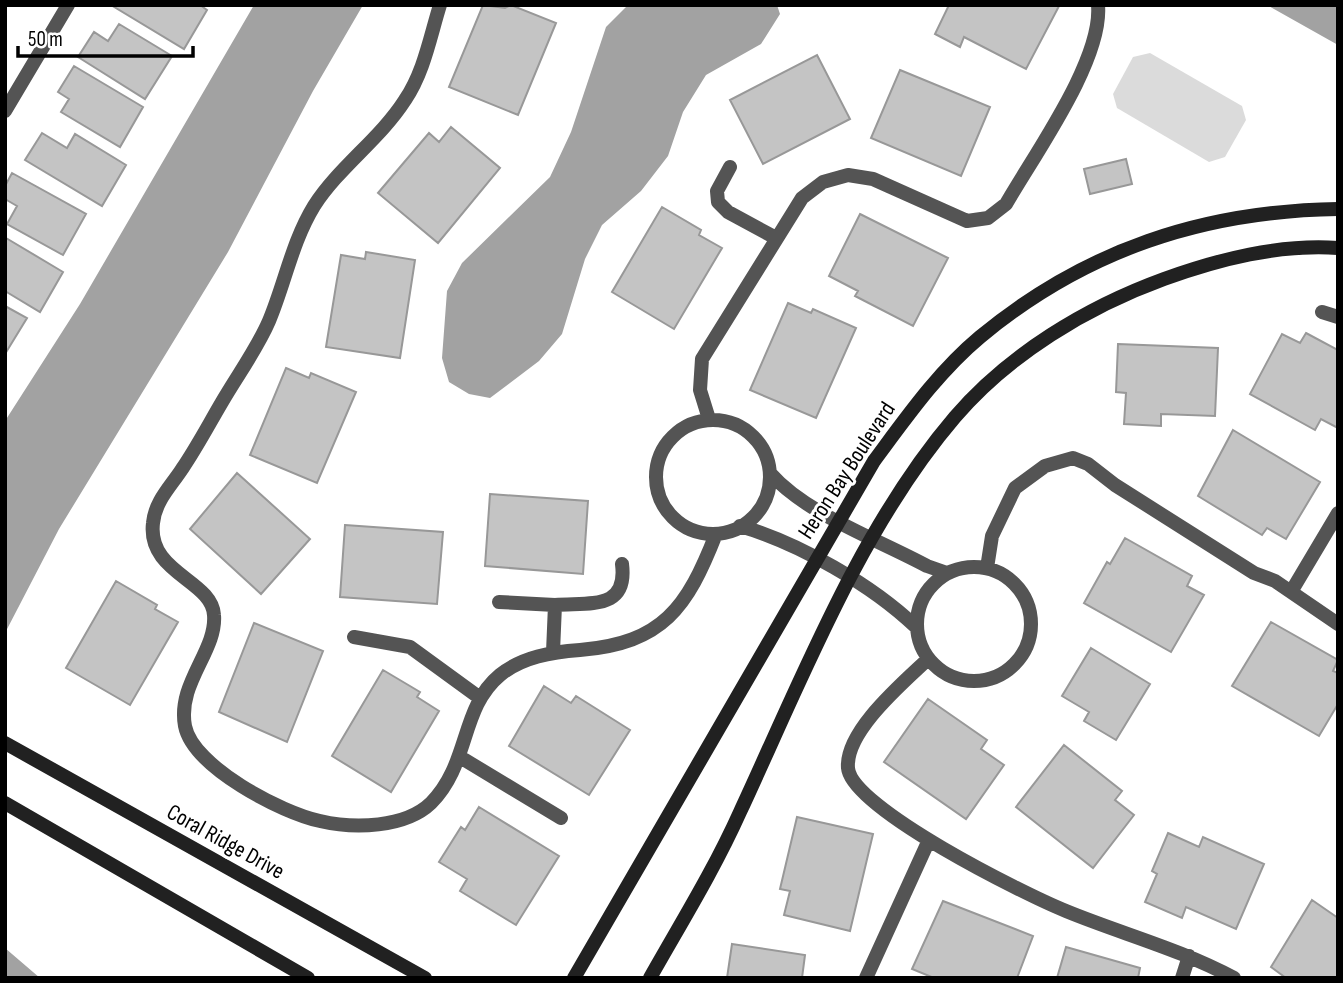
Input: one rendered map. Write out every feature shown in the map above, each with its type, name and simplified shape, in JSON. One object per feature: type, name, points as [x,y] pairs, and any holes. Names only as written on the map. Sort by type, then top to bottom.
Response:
[{"type":"street","points":[[5,111],[68,5]]},
{"type":"street","points":[[440,5],[418,76],[405,100],[381,131],[316,203],[298,237],[268,323],[183,468],[160,499],[152,523],[154,541],[169,568],[206,596],[215,614],[208,643],[183,704],[186,731],[201,754],[235,781],[278,806],[320,821],[400,822],[427,807],[449,784],[480,698],[502,673],[553,652],[606,648],[641,638],[670,618],[705,563],[716,534]]},
{"type":"street","points":[[709,419],[700,390],[702,359],[802,198],[823,182],[848,175],[873,179],[967,221],[988,218],[1006,204],[1082,71],[1095,43],[1098,5]]},
{"type":"street","points":[[730,167],[717,191],[718,202],[728,212],[776,238]]},
{"type":"street","name":"Heron Bay Boulevard","points":[[574,978],[662,831],[873,461],[923,394],[980,337],[1048,289],[1123,250],[1190,226],[1286,210],[1338,209]]},
{"type":"street","points":[[650,978],[715,863],[822,633],[911,475],[956,415],[1012,363],[1074,320],[1128,292],[1197,267],[1260,252],[1338,248]]},
{"type":"street","points":[[1322,312],[1338,317]]},
{"type":"street","points":[[709,419],[727,421],[744,428],[757,440],[766,456],[770,473],[768,491],[761,507],[740,526],[716,534],[698,532],[675,519],[659,498],[656,480],[657,462],[670,439],[692,424],[709,419]]},
{"type":"street","points":[[986,568],[992,536],[1015,488],[1045,466],[1073,458],[1088,464],[1115,485],[1254,573],[1275,581],[1338,624]]},
{"type":"street","points":[[770,473],[788,493],[927,566],[947,573]]},
{"type":"street","points":[[1291,592],[1338,513]]},
{"type":"street","points":[[740,526],[788,544],[815,559],[894,606],[916,627]]},
{"type":"street","points":[[499,602],[555,605],[608,600],[620,592],[624,578],[622,564]]},
{"type":"street","points":[[967,567],[986,568],[1005,575],[1020,589],[1028,607],[1031,626],[1027,646],[1016,663],[1000,675],[981,681],[961,680],[943,672],[928,659],[920,644],[916,627],[924,595],[947,573],[967,567]]},
{"type":"street","points":[[553,652],[555,605]]},
{"type":"street","points":[[354,637],[410,647],[480,698]]},
{"type":"street","points":[[928,659],[877,708],[851,751],[848,768],[854,785],[875,804],[994,877],[1065,911],[1189,956],[1234,978]]},
{"type":"street","name":"Coral Ridge Drive","points":[[5,743],[425,978]]},
{"type":"street","points":[[460,757],[561,818]]},
{"type":"street","points":[[5,803],[308,978]]},
{"type":"street","points":[[866,978],[929,839]]},
{"type":"street","points":[[1182,978],[1189,956]]},
{"type":"shaded area","points":[[254,5],[363,5],[313,91],[228,252],[59,529],[5,633],[5,421],[80,304]]},
{"type":"shaded area","points":[[628,5],[777,5],[780,14],[761,44],[706,75],[683,112],[668,156],[641,191],[602,225],[585,259],[562,334],[539,361],[490,398],[469,394],[449,382],[442,358],[447,291],[462,263],[550,177],[571,132],[606,27]]},
{"type":"shaded area","points":[[1267,5],[1338,5],[1338,45]]},
{"type":"shaded area","points":[[1150,53],[1242,106],[1246,120],[1225,157],[1209,162],[1117,108],[1113,94],[1133,57]]},
{"type":"shaded area","points":[[5,948],[40,978],[5,978]]},
{"type":"building","points":[[111,5],[200,5],[207,10],[184,49]]},
{"type":"building","points":[[483,5],[505,8],[511,5],[556,23],[518,115],[449,87]]},
{"type":"building","points":[[949,5],[1059,6],[1026,69],[964,37],[960,47],[935,34]]},
{"type":"building","points":[[119,24],[172,56],[145,99],[78,57],[94,32],[108,41]]},
{"type":"building","points":[[817,55],[850,119],[763,164],[730,100]]},
{"type":"building","points":[[74,66],[143,107],[120,147],[61,112],[69,99],[58,92]]},
{"type":"building","points":[[900,70],[990,107],[961,176],[871,138]]},
{"type":"building","points":[[451,127],[500,168],[438,243],[378,193],[429,133],[439,142]]},
{"type":"building","points":[[42,133],[67,148],[75,134],[126,165],[102,206],[25,160]]},
{"type":"building","points":[[1126,159],[1132,184],[1090,194],[1084,169]]},
{"type":"building","points":[[12,173],[86,214],[63,255],[7,224],[17,206],[5,199],[5,186]]},
{"type":"building","points":[[662,207],[701,230],[699,235],[722,248],[674,329],[612,292]]},
{"type":"building","points":[[860,214],[948,258],[913,326],[855,296],[858,291],[829,276]]},
{"type":"building","points":[[6,238],[63,272],[40,312],[5,291]]},
{"type":"building","points":[[366,252],[415,260],[400,358],[326,347],[341,255],[365,259]]},
{"type":"building","points":[[788,303],[811,313],[813,309],[856,328],[816,418],[750,390]]},
{"type":"building","points":[[5,306],[27,318],[5,354]]},
{"type":"building","points":[[1306,333],[1338,350],[1338,428],[1321,419],[1315,430],[1250,394],[1282,334],[1300,343]]},
{"type":"building","points":[[1118,344],[1218,348],[1215,416],[1161,414],[1161,426],[1124,424],[1126,393],[1116,392]]},
{"type":"building","points":[[286,368],[309,378],[311,373],[356,392],[317,483],[250,455]]},
{"type":"building","points":[[1233,430],[1320,482],[1286,539],[1267,528],[1262,535],[1198,496]]},
{"type":"building","points":[[237,473],[310,539],[261,594],[190,529]]},
{"type":"building","points":[[490,494],[588,501],[583,574],[485,566]]},
{"type":"building","points":[[345,525],[443,532],[437,604],[340,597]]},
{"type":"building","points":[[1125,538],[1192,576],[1187,586],[1204,595],[1171,652],[1084,603],[1107,562],[1110,564]]},
{"type":"building","points":[[116,581],[157,605],[155,609],[178,622],[130,705],[66,668]]},
{"type":"building","points":[[1271,622],[1338,660],[1333,671],[1338,673],[1338,704],[1319,736],[1232,686]]},
{"type":"building","points":[[254,623],[323,651],[287,742],[219,712]]},
{"type":"building","points":[[1091,648],[1150,684],[1116,740],[1084,721],[1089,712],[1062,696]]},
{"type":"building","points":[[383,670],[420,692],[417,697],[439,711],[391,792],[332,756]]},
{"type":"building","points":[[544,686],[571,703],[576,696],[630,730],[589,795],[509,746]]},
{"type":"building","points":[[928,699],[987,740],[981,749],[1004,765],[966,819],[884,762]]},
{"type":"building","points":[[1064,745],[1122,791],[1115,800],[1134,815],[1093,868],[1016,807]]},
{"type":"building","points":[[479,807],[559,856],[516,925],[460,891],[467,879],[439,862],[461,827],[465,830]]},
{"type":"building","points":[[797,817],[873,834],[850,931],[784,915],[790,891],[780,889]]},
{"type":"building","points":[[1168,833],[1199,847],[1203,837],[1264,864],[1236,929],[1186,907],[1182,918],[1145,902],[1157,874],[1152,871]]},
{"type":"building","points":[[1312,900],[1338,918],[1338,978],[1286,978],[1271,967]]},
{"type":"building","points":[[943,901],[1033,936],[1017,978],[934,978],[912,969]]},
{"type":"building","points":[[732,944],[805,955],[802,978],[727,978]]},
{"type":"building","points":[[1066,947],[1140,968],[1138,978],[1057,978]]}]
